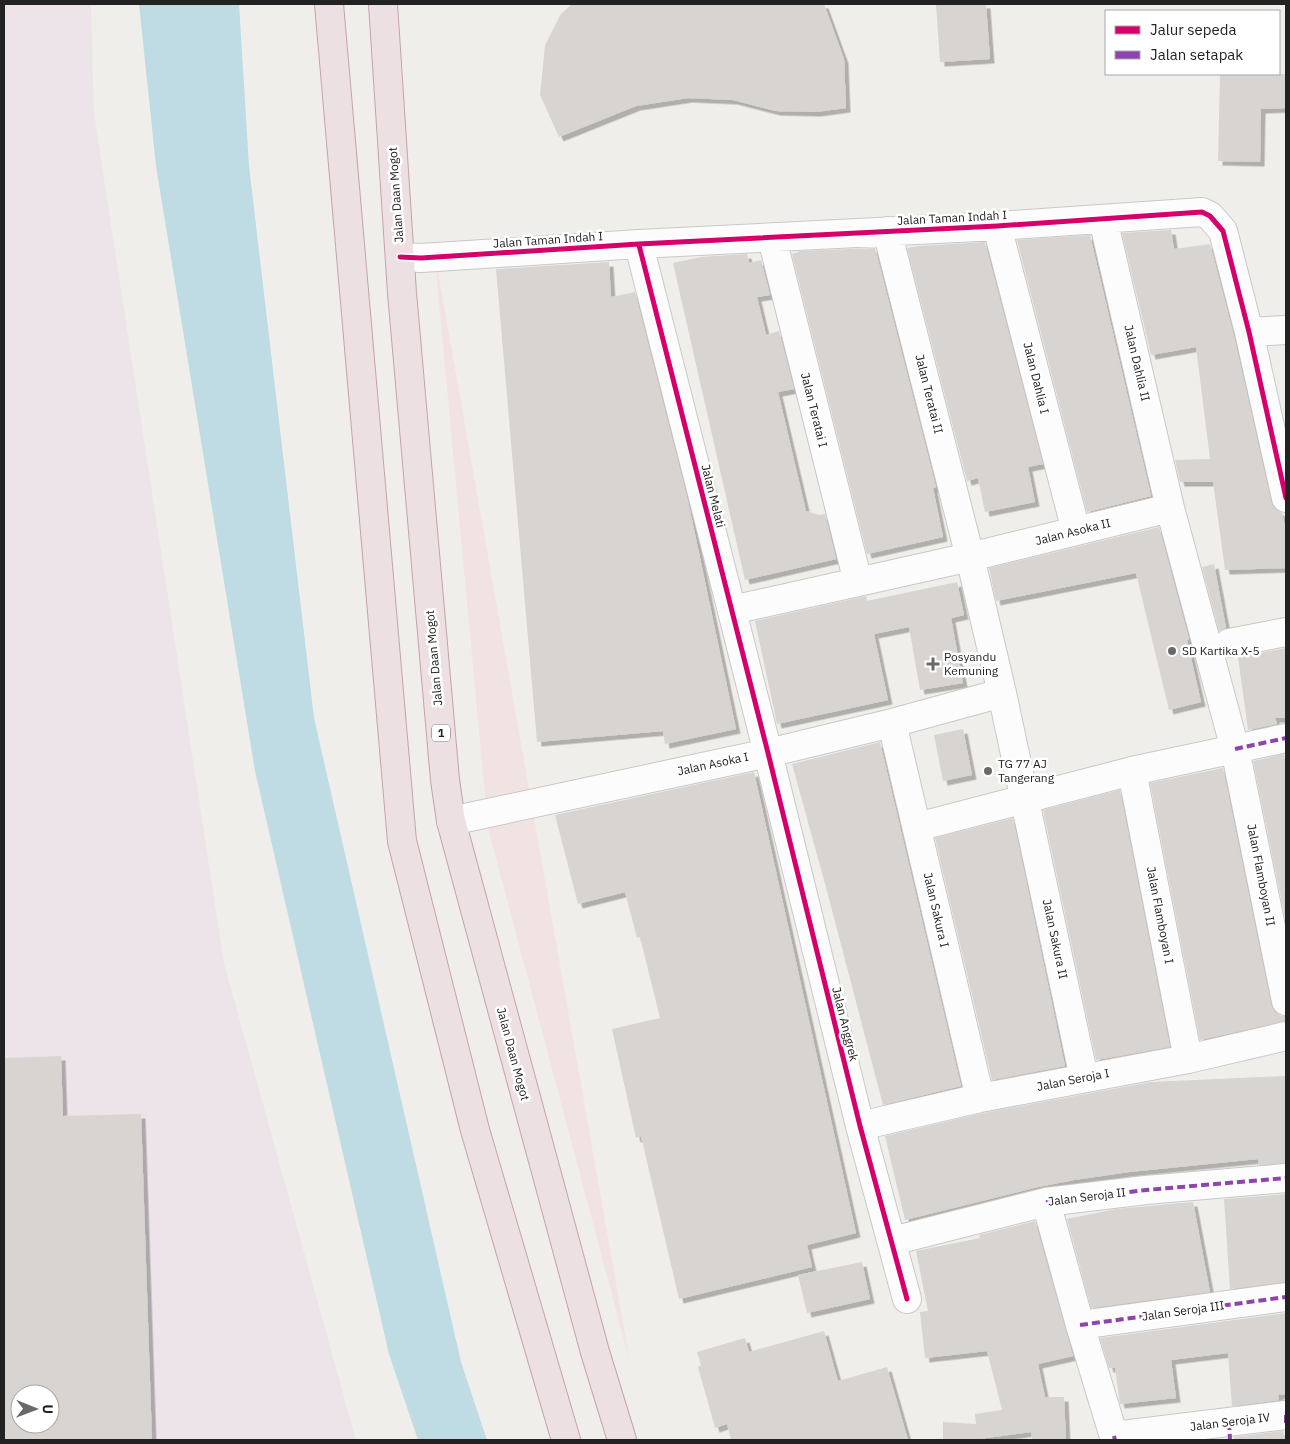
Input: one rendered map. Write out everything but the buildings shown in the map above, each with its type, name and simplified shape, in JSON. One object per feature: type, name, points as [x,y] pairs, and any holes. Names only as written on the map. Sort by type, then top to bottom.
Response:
[{"type":"highway","points":[[329,4],[402,841],[475,1130],[566,1440]]},
{"type":"highway","name":"Jalan Daan Mogot","points":[[383,4],[400,257],[445,780],[451,821],[592,1343],[622,1440]]},
{"type":"street","name":"Jalan Taman Indah I","points":[[400,257],[422,258],[997,226],[1202,212],[1210,216],[1223,231],[1249,332],[1286,498]]},
{"type":"street","name":"Jalan Dahlia II","points":[[1103,219],[1170,508]]},
{"type":"street","name":"Jalan Dahlia I","points":[[997,226],[1076,531]]},
{"type":"street","name":"Jalan Teratai II","points":[[887,231],[970,557]]},
{"type":"street","name":"Jalan Teratai I","points":[[772,238],[858,582]]},
{"type":"street","name":"Jalan Melati","points":[[639,245],[768,752]]},
{"type":"street","points":[[1249,332],[1286,330]]},
{"type":"street","points":[[1170,508],[1236,749]]},
{"type":"street","name":"Jalan Asoka II","points":[[732,610],[970,557],[1170,508]]},
{"type":"street","points":[[970,557],[1025,799]]},
{"type":"street","points":[[1229,643],[1286,632]]},
{"type":"street","name":"Jalan Asoka I","points":[[451,821],[768,752],[892,723],[1002,693]]},
{"type":"street","name":"Jalan Sakura I","points":[[892,723],[980,1098]]},
{"type":"street","points":[[917,827],[1132,771],[1286,738]]},
{"type":"street","name":"Jalan Flamboyan II","points":[[1236,749],[1286,1001]]},
{"type":"street","name":"Jalan Anggrek","points":[[768,752],[860,1126],[907,1300]]},
{"type":"street","name":"Jalan Flamboyan I","points":[[1132,771],[1188,1059]]},
{"type":"street","name":"Jalan Sakura II","points":[[1025,799],[1084,1078]]},
{"type":"street","name":"Jalan Seroja I","points":[[860,1126],[980,1098],[1188,1059],[1286,1036]]},
{"type":"street","name":"Jalan Seroja II","points":[[892,1241],[1046,1202],[1286,1178]]},
{"type":"street","points":[[1046,1202],[1114,1438]]},
{"type":"street","name":"Jalan Seroja III","points":[[1080,1325],[1286,1297]]},
{"type":"street","points":[[1286,1415],[1286,1424]]},
{"type":"street","name":"Jalan Seroja IV","points":[[1114,1438],[1230,1431],[1286,1415]]},
{"type":"shaded area","points":[[4,4],[91,4],[94,113],[224,963],[356,1440],[4,1440]]},
{"type":"shaded area","points":[[434,249],[630,1363],[488,828]]},
{"type":"water","points":[[139,4],[239,4],[249,166],[314,718],[461,1362],[487,1440],[418,1440],[389,1354],[255,771],[156,166]]},
{"type":"marked path","points":[[1235,749],[1286,738]]},
{"type":"marked path","points":[[1046,1202],[1146,1190],[1286,1178]]},
{"type":"marked path","points":[[1080,1325],[1286,1297]]},
{"type":"marked path","points":[[1286,1415],[1286,1424]]},
{"type":"marked path","points":[[1229,1422],[1230,1440]]},
{"type":"marked path","points":[[1114,1436],[1115,1440]]},
{"type":"cycle path","points":[[400,257],[421,258],[639,244],[997,226],[1202,212],[1210,216],[1223,231],[1249,332],[1286,498]]},
{"type":"cycle path","points":[[639,245],[768,753],[860,1126],[907,1299]]},
{"type":"place","name":"SD Kartika X-5","points":[[1172,651]]},
{"type":"place","name":"Posyandu Kemuning","points":[[933,664]]},
{"type":"place","name":"TG 77 AJ Tangerang","points":[[988,771]]}]
